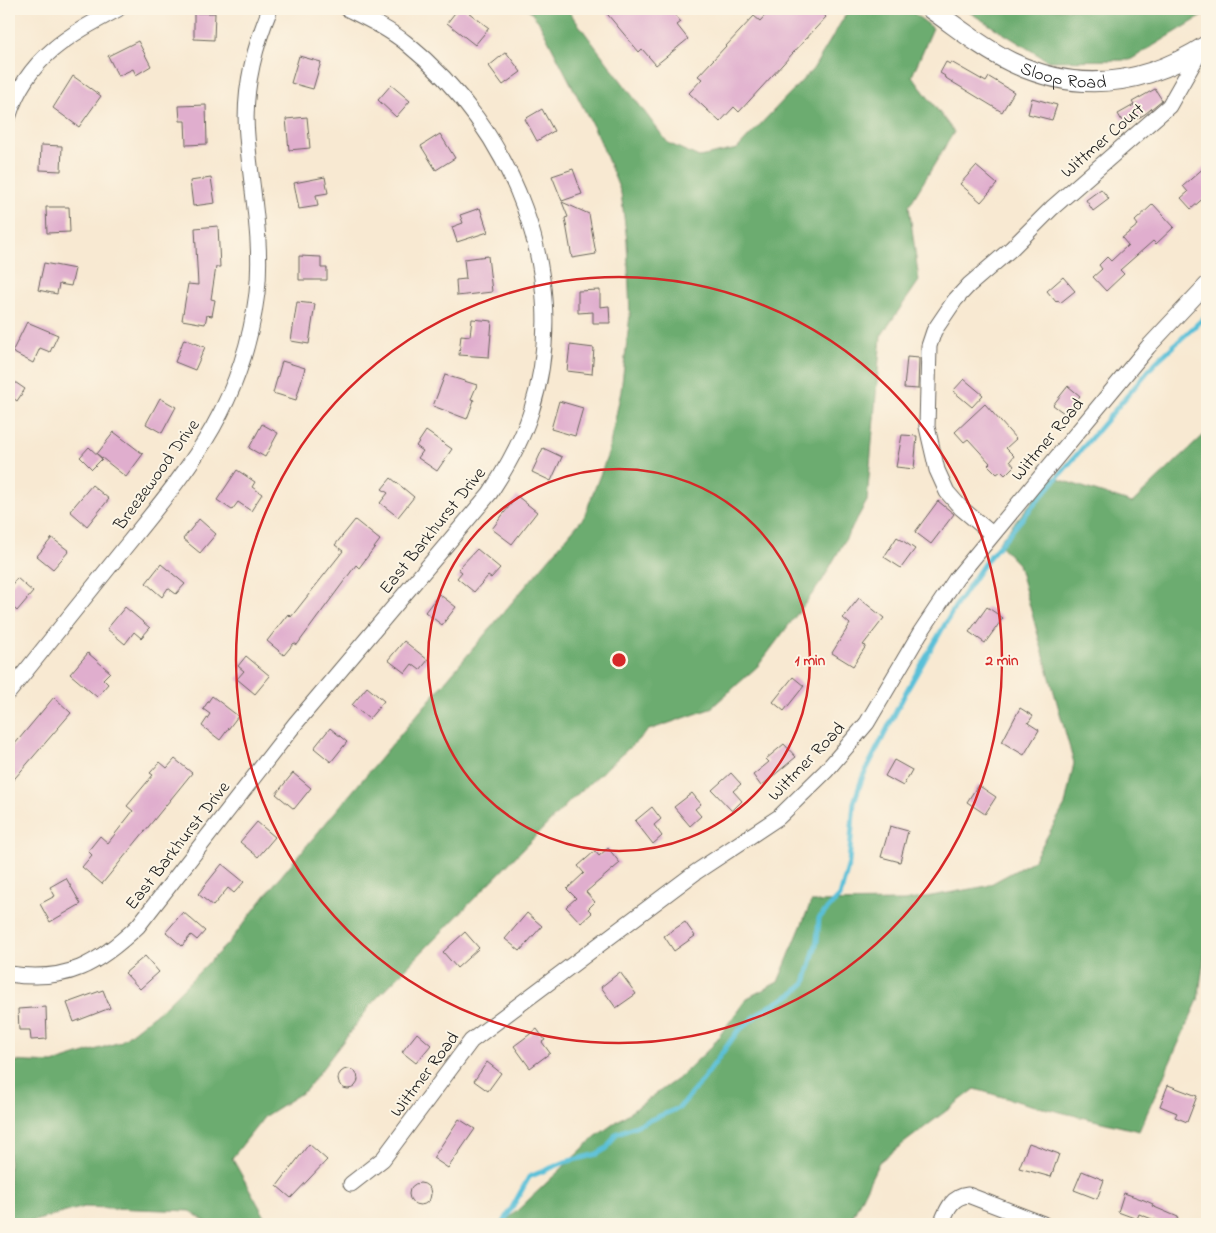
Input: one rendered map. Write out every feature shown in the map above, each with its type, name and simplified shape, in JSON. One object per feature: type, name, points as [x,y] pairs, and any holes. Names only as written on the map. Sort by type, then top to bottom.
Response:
[{"type":"street","points":[[9,115],[22,84],[50,51],[65,39],[118,9]]},
{"type":"street","name":"Breezewood Drive","points":[[9,692],[168,494],[208,440],[228,403],[248,340],[257,292],[259,243],[246,135],[252,64],[270,9]]},
{"type":"street","name":"East Barkhurst Drive","points":[[9,974],[34,976],[73,972],[108,954],[138,926],[295,724],[490,492],[511,459],[531,413],[542,372],[544,352],[542,278],[531,228],[513,177],[486,130],[439,72],[405,42],[348,9]]},
{"type":"street","name":"Sloop Road","points":[[931,9],[1010,62],[1060,79],[1098,83],[1135,78],[1169,66],[1205,46]]},
{"type":"street","name":"Wittmer Court","points":[[992,534],[961,508],[947,492],[937,470],[927,427],[929,346],[934,331],[955,300],[981,273],[1169,106],[1205,46]]},
{"type":"street","name":"Wittmer Road","points":[[351,1184],[383,1159],[471,1041],[696,872],[779,817],[814,784],[867,723],[936,607],[992,534],[1148,347],[1207,284]]},
{"type":"street","points":[[942,1224],[950,1204],[958,1196],[968,1195],[1043,1224]]},
{"type":"green space","points":[[528,9],[567,9],[668,143],[699,157],[737,149],[813,69],[849,9],[908,9],[933,28],[912,76],[954,132],[909,206],[919,281],[881,336],[867,501],[822,581],[758,666],[710,709],[649,730],[572,799],[373,1002],[306,1090],[265,1116],[232,1158],[269,1224],[209,1224],[190,1211],[84,1207],[23,1224],[9,1224],[9,1061],[53,1063],[120,1042],[164,1007],[230,941],[276,882],[584,517],[608,454],[621,391],[630,315],[627,241],[621,193],[599,138],[539,22]]},
{"type":"green space","points":[[964,9],[1207,9],[1207,13],[1130,60],[1048,61]]},
{"type":"green space","points":[[1207,432],[1207,939],[1198,1000],[1139,1131],[1027,1104],[975,1089],[879,1162],[849,1224],[503,1224],[595,1137],[680,1077],[712,1046],[747,998],[778,982],[811,902],[904,901],[987,886],[1033,861],[1065,805],[1074,763],[1018,564],[998,543],[1052,477],[1132,503]]},
{"type":"building","points":[[458,9],[464,9],[489,28],[475,45],[447,23]]},
{"type":"building","points":[[603,9],[670,9],[681,22],[677,25],[688,39],[656,65],[642,49],[639,52]]},
{"type":"building","points":[[771,9],[818,9],[826,17],[739,112],[734,107],[720,122],[689,93],[702,79],[698,76],[754,16],[760,21]]},
{"type":"building","points":[[194,13],[215,13],[214,40],[194,39]]},
{"type":"building","points":[[138,41],[151,66],[136,75],[133,69],[118,76],[108,56]]},
{"type":"building","points":[[506,52],[521,72],[503,85],[489,66]]},
{"type":"building","points":[[299,56],[321,62],[313,89],[291,83]]},
{"type":"building","points":[[946,62],[950,64],[951,62],[986,82],[989,77],[1014,92],[1002,112],[944,77],[940,73]]},
{"type":"building","points":[[73,76],[101,96],[79,127],[53,108]]},
{"type":"building","points":[[391,85],[410,101],[396,117],[378,100]]},
{"type":"building","points":[[1155,89],[1162,100],[1145,114],[1125,126],[1118,114],[1134,105],[1132,102]]},
{"type":"building","points":[[1032,98],[1057,105],[1052,120],[1028,114]]},
{"type":"building","points":[[206,105],[207,144],[186,145],[185,121],[180,121],[179,106]]},
{"type":"building","points":[[542,109],[554,131],[537,141],[525,119]]},
{"type":"building","points":[[307,117],[310,148],[289,150],[286,119]]},
{"type":"building","points":[[440,134],[455,158],[436,170],[421,146]]},
{"type":"building","points":[[41,145],[62,146],[61,171],[40,170]]},
{"type":"building","points":[[1207,165],[1207,195],[1191,209],[1181,198],[1188,192],[1183,186]]},
{"type":"building","points":[[976,166],[997,184],[981,202],[960,184]]},
{"type":"building","points":[[573,169],[582,194],[562,201],[552,176]]},
{"type":"building","points":[[325,177],[328,193],[316,195],[318,206],[299,209],[294,183]]},
{"type":"building","points":[[211,178],[215,203],[193,206],[190,181]]},
{"type":"building","points":[[1101,189],[1109,199],[1093,211],[1086,200]]},
{"type":"building","points":[[562,202],[589,214],[596,254],[572,258],[565,218],[568,217]]},
{"type":"building","points":[[1153,204],[1174,227],[1156,244],[1153,241],[1120,270],[1124,274],[1106,291],[1093,277],[1102,269],[1099,265],[1107,257],[1111,261],[1128,245],[1122,238],[1138,225],[1135,221]]},
{"type":"building","points":[[46,207],[69,207],[70,232],[47,233]]},
{"type":"building","points":[[480,208],[488,232],[457,242],[452,227],[463,223],[460,215]]},
{"type":"building","points":[[218,226],[220,267],[216,267],[211,299],[215,300],[212,316],[207,315],[205,324],[182,320],[188,284],[198,285],[195,228]]},
{"type":"building","points":[[299,256],[321,257],[321,268],[327,268],[327,280],[299,280]]},
{"type":"building","points":[[488,256],[492,292],[457,296],[456,280],[466,279],[464,259]]},
{"type":"building","points":[[44,263],[75,269],[71,286],[59,284],[57,294],[38,290]]},
{"type":"building","points":[[1063,277],[1075,291],[1060,303],[1058,300],[1056,302],[1047,291]]},
{"type":"building","points":[[600,290],[600,307],[609,306],[610,323],[593,323],[593,312],[578,313],[578,291]]},
{"type":"building","points":[[297,302],[315,304],[309,344],[291,341]]},
{"type":"building","points":[[472,319],[492,321],[489,357],[459,355],[461,335],[470,336]]},
{"type":"building","points":[[27,322],[58,335],[50,352],[40,348],[33,363],[12,352]]},
{"type":"building","points":[[184,339],[205,347],[195,370],[175,362]]},
{"type":"building","points":[[570,345],[594,348],[592,374],[567,371]]},
{"type":"building","points":[[907,357],[919,358],[918,389],[904,388]]},
{"type":"building","points":[[282,361],[305,368],[296,400],[273,393]]},
{"type":"building","points":[[445,375],[477,385],[471,399],[474,400],[467,419],[433,406]]},
{"type":"building","points":[[9,378],[25,389],[17,401],[9,395]]},
{"type":"building","points":[[964,379],[983,395],[972,407],[953,391]]},
{"type":"building","points":[[1068,386],[1080,396],[1073,404],[1076,406],[1068,416],[1053,405]]},
{"type":"building","points":[[160,398],[176,407],[162,433],[146,424]]},
{"type":"building","points":[[559,401],[583,408],[575,436],[551,429]]},
{"type":"building","points":[[985,404],[1016,439],[1006,448],[1014,456],[1010,461],[1014,466],[1005,475],[1001,471],[997,474],[988,465],[990,463],[968,439],[964,442],[955,432]]},
{"type":"building","points":[[262,424],[278,433],[265,457],[249,448]]},
{"type":"building","points":[[426,431],[452,449],[437,471],[418,458],[423,451],[416,446]]},
{"type":"building","points":[[114,432],[143,454],[126,477],[97,454]]},
{"type":"building","points":[[902,435],[917,436],[914,469],[896,467]]},
{"type":"building","points":[[89,447],[102,459],[92,469],[80,457]]},
{"type":"building","points":[[543,448],[562,457],[551,481],[532,472]]},
{"type":"building","points":[[237,470],[255,482],[252,487],[262,494],[251,511],[238,502],[232,510],[217,500]]},
{"type":"building","points":[[391,478],[414,497],[398,517],[380,503],[388,493],[382,489]]},
{"type":"building","points":[[92,485],[109,499],[87,526],[70,511]]},
{"type":"building","points":[[517,496],[537,512],[512,544],[492,529]]},
{"type":"building","points":[[938,501],[954,514],[931,544],[915,532]]},
{"type":"building","points":[[199,519],[216,534],[200,553],[183,539]]},
{"type":"building","points":[[355,520],[380,540],[359,568],[356,565],[297,645],[294,643],[284,655],[267,641],[288,614],[291,617],[343,551],[335,545]]},
{"type":"building","points":[[897,537],[915,549],[901,568],[884,557]]},
{"type":"building","points":[[52,538],[69,551],[53,569],[37,556]]},
{"type":"building","points":[[477,549],[500,568],[491,578],[488,576],[474,592],[457,578],[462,572],[458,569]]},
{"type":"building","points":[[161,564],[185,584],[176,594],[168,588],[162,597],[146,583]]},
{"type":"building","points":[[17,578],[33,592],[17,611],[9,604],[9,588]]},
{"type":"building","points":[[439,594],[456,607],[442,625],[425,612]]},
{"type":"building","points":[[859,598],[884,618],[863,645],[866,646],[853,666],[832,653],[850,624],[843,618]]},
{"type":"building","points":[[125,607],[150,628],[141,638],[134,632],[125,644],[107,629]]},
{"type":"building","points":[[987,607],[1003,618],[985,643],[969,632]]},
{"type":"building","points":[[404,641],[428,660],[420,670],[412,664],[405,673],[388,660]]},
{"type":"building","points":[[88,653],[110,672],[103,679],[108,684],[97,697],[70,674]]},
{"type":"building","points":[[246,656],[270,676],[255,694],[237,679],[244,671],[238,666]]},
{"type":"building","points":[[793,677],[804,686],[784,711],[773,702]]},
{"type":"building","points":[[367,687],[384,701],[369,719],[352,705]]},
{"type":"building","points":[[212,696],[238,716],[220,740],[202,726],[210,714],[203,709]]},
{"type":"building","points":[[54,697],[71,713],[9,785],[9,751]]},
{"type":"building","points":[[1020,708],[1033,716],[1028,723],[1039,730],[1024,755],[1002,742]]},
{"type":"building","points":[[330,728],[347,742],[331,762],[314,748]]},
{"type":"building","points":[[784,744],[796,757],[761,786],[753,775],[769,762],[766,759]]},
{"type":"building","points":[[175,759],[192,773],[102,884],[82,867],[92,855],[88,851],[100,836],[108,843],[133,811],[127,806],[153,775],[150,773],[160,762],[167,768]]},
{"type":"building","points":[[894,760],[912,770],[903,786],[885,776]]},
{"type":"building","points":[[293,773],[311,788],[294,809],[276,794]]},
{"type":"building","points":[[731,773],[741,784],[733,791],[742,801],[732,811],[712,790]]},
{"type":"building","points":[[978,785],[996,797],[985,814],[967,802]]},
{"type":"building","points":[[692,793],[701,804],[695,809],[701,816],[690,826],[674,807]]},
{"type":"building","points":[[652,807],[661,819],[654,825],[662,836],[653,844],[635,821]]},
{"type":"building","points":[[257,822],[275,837],[258,857],[240,842]]},
{"type":"building","points":[[890,826],[908,831],[900,862],[881,857]]},
{"type":"building","points":[[608,848],[620,863],[586,892],[595,902],[588,909],[592,913],[581,923],[566,907],[576,898],[567,889],[584,873],[578,866],[595,851],[599,856]]},
{"type":"building","points":[[222,864],[244,882],[234,893],[228,888],[213,906],[198,894]]},
{"type":"building","points":[[66,878],[81,904],[50,922],[40,904],[55,896],[50,887]]},
{"type":"building","points":[[183,912],[205,931],[197,940],[191,935],[182,946],[166,932]]},
{"type":"building","points":[[527,913],[542,926],[520,951],[505,939]]},
{"type":"building","points":[[685,922],[695,936],[674,951],[664,936]]},
{"type":"building","points":[[465,932],[479,948],[457,968],[443,952]]},
{"type":"building","points":[[145,956],[159,972],[140,989],[125,973]]},
{"type":"building","points":[[620,972],[636,994],[616,1008],[601,987]]},
{"type":"building","points":[[103,990],[110,1008],[74,1022],[67,1003]]},
{"type":"building","points":[[46,1007],[47,1039],[31,1040],[30,1030],[19,1030],[18,1009]]},
{"type":"building","points":[[537,1029],[545,1040],[542,1042],[550,1053],[530,1068],[514,1046]]},
{"type":"building","points":[[417,1033],[431,1045],[416,1063],[402,1052]]},
{"type":"building","points":[[487,1062],[501,1073],[488,1091],[474,1081]]},
{"type":"building","points":[[348,1069],[355,1072],[358,1079],[355,1086],[348,1089],[341,1086],[338,1079],[341,1072]]},
{"type":"building","points":[[1168,1085],[1197,1096],[1187,1122],[1175,1117],[1177,1113],[1160,1106]]},
{"type":"building","points":[[459,1119],[475,1129],[448,1168],[433,1158]]},
{"type":"building","points":[[1029,1143],[1059,1154],[1051,1177],[1019,1168]]},
{"type":"building","points":[[309,1144],[327,1160],[291,1198],[277,1186]]},
{"type":"building","points":[[1082,1171],[1104,1180],[1097,1199],[1074,1190]]},
{"type":"building","points":[[420,1183],[428,1186],[431,1194],[428,1202],[420,1205],[412,1202],[409,1194],[412,1186]]},
{"type":"building","points":[[1124,1193],[1153,1204],[1152,1206],[1178,1217],[1175,1224],[1165,1224],[1139,1214],[1137,1219],[1118,1212]]},
{"type":"waterway","points":[[503,1224],[529,1177],[565,1162],[597,1154],[607,1148],[616,1134],[679,1108],[702,1081],[737,1032],[762,1011],[794,993],[805,983],[817,941],[819,918],[840,896],[849,863],[854,802],[863,776],[907,690],[955,607],[986,561],[1156,362],[1207,315]]}]
